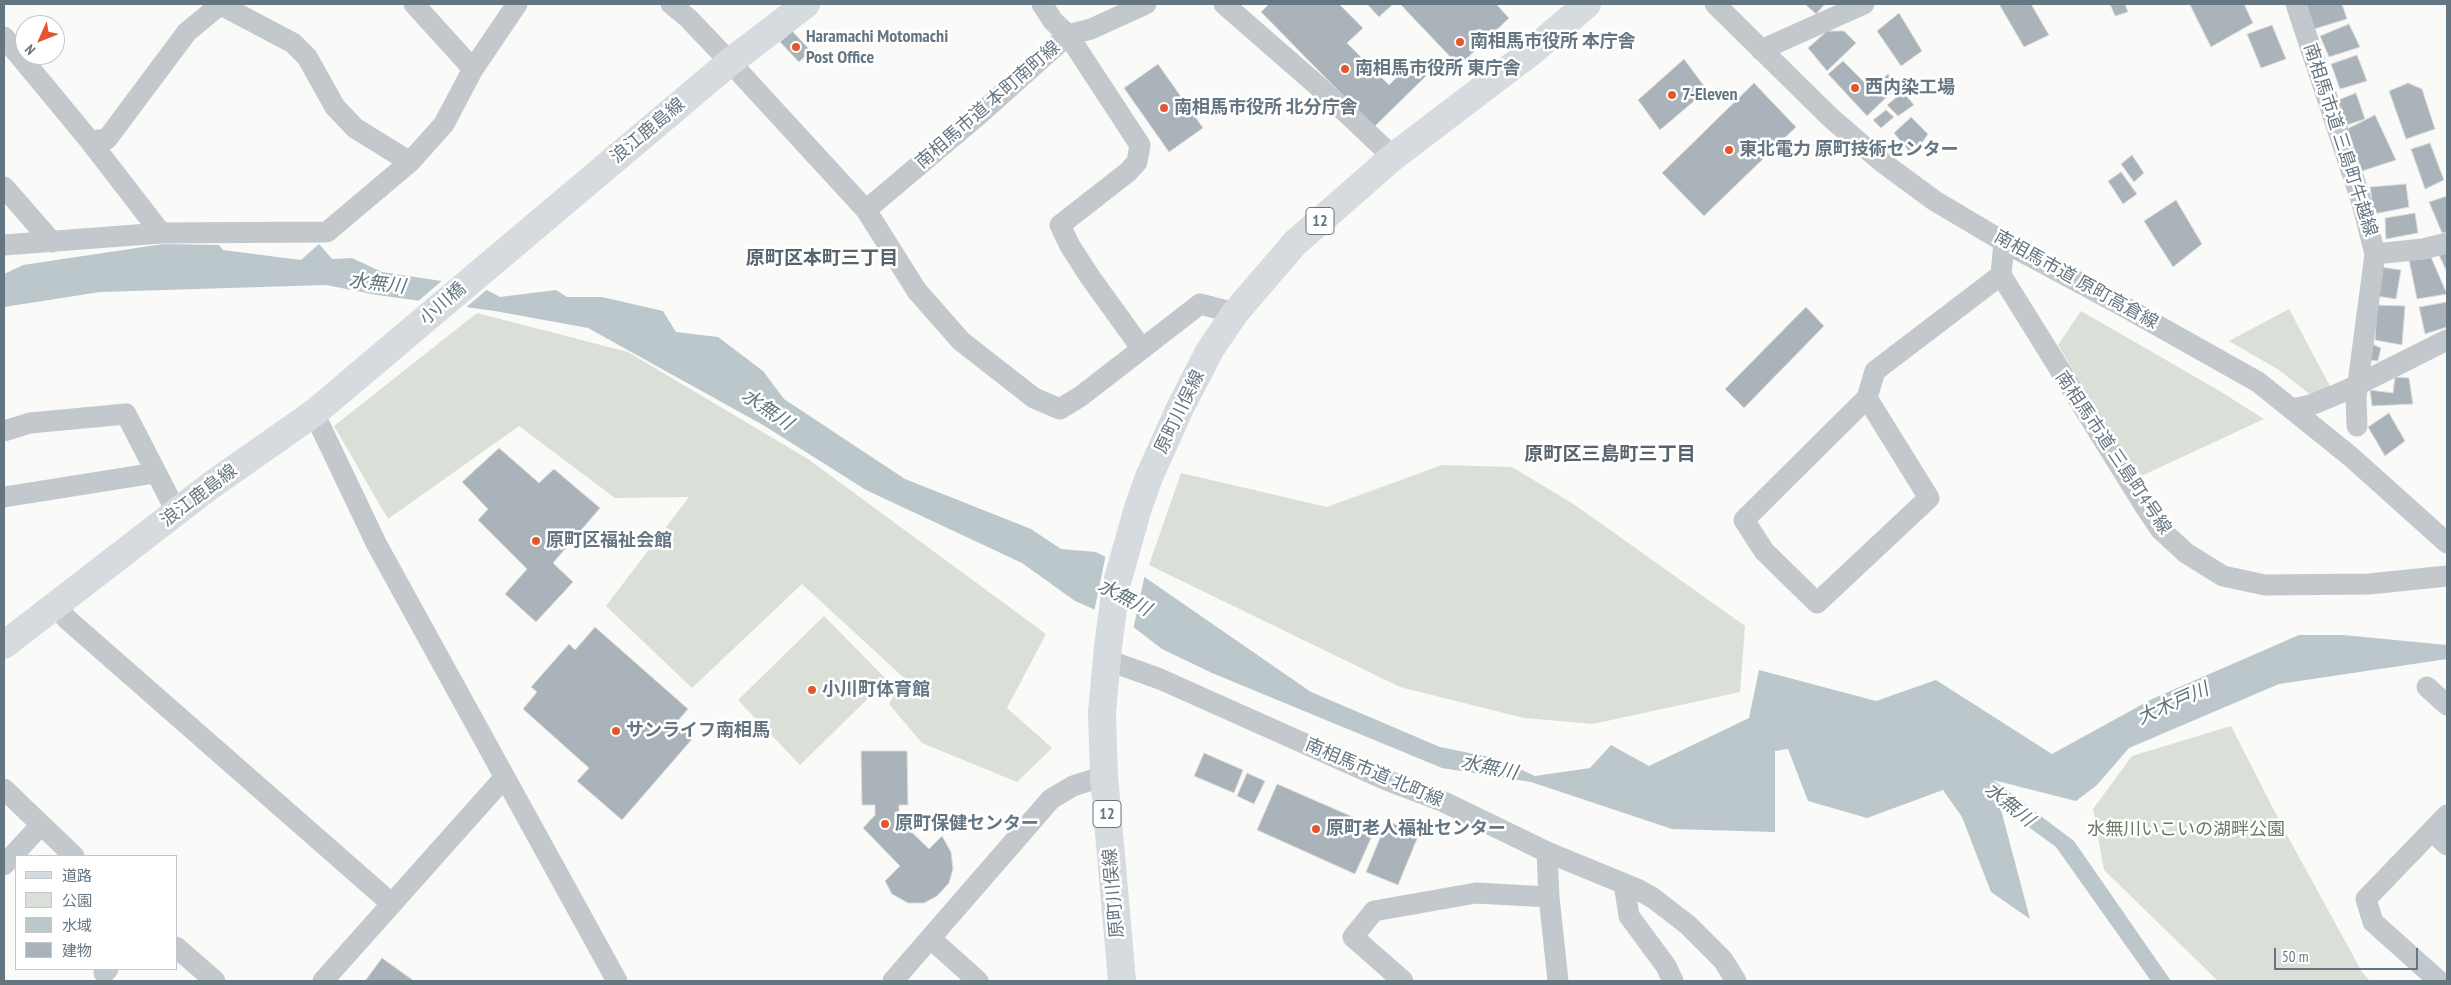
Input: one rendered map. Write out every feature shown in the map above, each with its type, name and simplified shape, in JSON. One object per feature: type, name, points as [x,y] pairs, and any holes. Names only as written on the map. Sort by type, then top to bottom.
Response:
[{"type":"main road","name":"浪江鹿島線","points":[[493,261],[730,62],[806,4]]},
{"type":"main road","name":"原町川俣線","points":[[1122,981],[1104,776],[1102,712],[1116,586],[1148,477],[1180,408],[1210,350],[1235,313],[1295,243],[1393,157],[1531,52],[1587,4]]},
{"type":"main road","name":"小川橋","points":[[393,347],[493,261]]},
{"type":"main road","name":"浪江鹿島線","points":[[4,646],[210,486],[314,413],[393,347]]},
{"type":"street","points":[[90,141],[107,139],[187,32],[220,4],[292,43],[308,57],[335,107],[355,128],[410,162]]},
{"type":"street","points":[[414,4],[473,69]]},
{"type":"street","points":[[4,246],[161,233],[327,232],[410,162],[444,124],[473,69],[517,4]]},
{"type":"street","points":[[671,4],[688,18],[730,62],[866,210],[917,291],[960,341],[1034,398],[1060,409],[1081,396],[1200,304],[1235,313]]},
{"type":"street","points":[[1042,4],[1053,20],[1068,35],[1140,145],[1137,162],[1128,172],[1060,225],[1070,246],[1090,277],[1142,349]]},
{"type":"street","name":"南相馬市道 本町南町線","points":[[866,210],[981,113],[1068,35],[1091,29],[1146,4]]},
{"type":"street","points":[[1224,4],[1318,86],[1393,157]]},
{"type":"street","name":"南相馬市道 原町高倉線","points":[[1715,4],[1831,118],[1882,162],[1935,201],[2004,242],[2258,382],[2350,456],[2447,543]]},
{"type":"street","points":[[1761,50],[1864,4]]},
{"type":"street","name":"南相馬市道 三島町牛越線","points":[[2296,4],[2362,203],[2375,254],[2358,385],[2356,426]]},
{"type":"street","points":[[4,38],[90,141],[161,233]]},
{"type":"street","points":[[4,187],[52,242]]},
{"type":"street","points":[[1867,398],[1928,498],[1817,603],[1764,551],[1744,520],[1867,398],[1875,371],[2000,276],[2004,242]]},
{"type":"street","points":[[2375,254],[2423,249],[2447,242]]},
{"type":"street","name":"南相馬市道 三島町4号線","points":[[2000,276],[2161,530],[2194,559],[2223,576],[2266,585],[2369,584],[2447,576]]},
{"type":"street","points":[[2292,409],[2311,405],[2358,385],[2447,340]]},
{"type":"street","points":[[314,413],[377,545],[617,981]]},
{"type":"street","points":[[4,431],[30,423],[126,414],[177,513]]},
{"type":"street","points":[[4,497],[155,473]]},
{"type":"street","points":[[55,606],[68,620],[392,904]]},
{"type":"street","name":"南相馬市道 北町線","points":[[1108,654],[1386,780],[1444,802],[1547,852],[1653,898],[1688,925],[1722,960],[1736,981]]},
{"type":"street","points":[[2427,687],[2447,705]]},
{"type":"street","points":[[893,981],[1051,799],[1073,786],[1104,776]]},
{"type":"street","points":[[323,981],[504,778]]},
{"type":"street","points":[[4,789],[40,826],[73,855]]},
{"type":"street","points":[[2439,981],[2374,922],[2366,899],[2440,838],[2447,815]]},
{"type":"street","points":[[4,865],[40,826]]},
{"type":"street","points":[[1547,852],[1549,896],[1558,981]]},
{"type":"street","points":[[1624,884],[1623,893],[1629,916],[1666,966],[1673,981]]},
{"type":"street","points":[[1403,981],[1353,937],[1374,911],[1476,893],[1549,896]]},
{"type":"street","points":[[931,939],[978,981]]},
{"type":"street","points":[[178,949],[215,981]]},
{"type":"green space","points":[[2289,309],[2331,388],[2312,396],[2279,370],[2229,341]]},
{"type":"green space","points":[[2081,311],[2218,390],[2264,419],[2137,478],[2058,345]]},
{"type":"green space","points":[[477,313],[628,352],[808,459],[1046,634],[1007,708],[1052,748],[1017,782],[922,743],[889,704],[904,678],[802,584],[692,688],[606,606],[689,497],[615,498],[519,426],[388,519],[334,426]]},
{"type":"green space","points":[[1442,465],[1512,467],[1575,505],[1745,626],[1740,692],[1593,724],[1524,718],[1400,687],[1149,565],[1181,473],[1327,507]]},
{"type":"green space","name":"小川町体育館","points":[[824,616],[887,680],[800,765],[738,700]]},
{"type":"green space","name":"水無川いこいの湖畔公園","points":[[2231,726],[2282,826],[2362,972],[2370,981],[2218,981],[2104,870],[2093,809],[2132,756]]},
{"type":"water","points":[[163,244],[219,245],[223,250],[301,260],[319,244],[332,259],[352,258],[382,272],[481,287],[500,297],[556,290],[567,297],[602,297],[663,311],[676,332],[718,337],[763,371],[784,399],[905,479],[1031,529],[1061,549],[1096,552],[1146,578],[1311,692],[1440,747],[1499,759],[1535,776],[1590,768],[1611,745],[1649,766],[1749,718],[1759,670],[1876,701],[1936,680],[2052,754],[2152,699],[2299,635],[2343,635],[2447,645],[2447,659],[2279,684],[2129,748],[2097,785],[2076,801],[1993,780],[2074,841],[2171,981],[2151,981],[2056,847],[2000,806],[2030,919],[1991,892],[1962,817],[1943,790],[1867,818],[1808,801],[1788,749],[1775,751],[1775,832],[1672,829],[1531,782],[1442,768],[1212,673],[1162,649],[1132,626],[1075,601],[1022,563],[866,490],[763,425],[588,328],[495,311],[377,295],[326,285],[100,292],[4,307],[4,274],[23,265]]},
{"type":"pier","points":[[444,279],[482,284],[489,288],[464,309],[416,303]]},
{"type":"pier","points":[[1106,554],[1145,574],[1133,630],[1094,612]]},
{"type":"building","name":"南相馬市役所 東庁舎","points":[[1269,4],[1339,4],[1363,28],[1347,43],[1389,85],[1412,62],[1426,76],[1374,127],[1261,12]]},
{"type":"building","points":[[1367,4],[1393,4],[1379,17]]},
{"type":"building","name":"南相馬市役所 本庁舎","points":[[1400,4],[1496,4],[1509,18],[1459,66]]},
{"type":"building","points":[[1805,4],[1825,4],[1816,14]]},
{"type":"building","points":[[1999,4],[2031,4],[2049,35],[2024,47]]},
{"type":"building","points":[[2110,4],[2125,4],[2128,12],[2115,16]]},
{"type":"building","points":[[2244,4],[2253,23],[2211,47],[2190,5]]},
{"type":"building","points":[[2305,4],[2342,4],[2347,19],[2314,29]]},
{"type":"building","points":[[1899,13],[1922,51],[1901,66],[1877,31]]},
{"type":"building","points":[[2349,24],[2360,47],[2329,57],[2320,36]]},
{"type":"building","points":[[2272,25],[2286,59],[2261,68],[2247,34]]},
{"type":"building","points":[[792,31],[811,51],[799,62],[780,42]]},
{"type":"building","points":[[1827,31],[1844,31],[1856,43],[1827,71],[1808,48]]},
{"type":"building","points":[[2357,55],[2367,81],[2340,89],[2331,64]]},
{"type":"building","name":"7-Eleven","points":[[1684,59],[1707,90],[1660,130],[1638,100]]},
{"type":"building","name":"西内染工場","points":[[1843,61],[1871,89],[1888,74],[1897,87],[1867,116],[1828,74]]},
{"type":"building","name":"南相馬市役所 北分庁舎","points":[[1158,64],[1203,128],[1169,152],[1124,88]]},
{"type":"building","name":"東北電力 原町技術センター","points":[[1754,83],[1796,127],[1704,216],[1662,173]]},
{"type":"building","points":[[2408,83],[2422,89],[2435,129],[2406,139],[2389,91]]},
{"type":"building","points":[[1903,92],[1914,105],[1898,116],[1887,105]]},
{"type":"building","points":[[2356,93],[2365,119],[2347,125],[2338,100]]},
{"type":"building","points":[[1886,110],[1894,117],[1881,128],[1873,120]]},
{"type":"building","points":[[2375,115],[2396,160],[2362,171],[2347,129]]},
{"type":"building","points":[[1911,117],[1928,134],[1913,156],[1894,133]]},
{"type":"building","points":[[2430,143],[2444,180],[2425,189],[2411,149]]},
{"type":"building","points":[[2132,155],[2144,173],[2134,182],[2121,164]]},
{"type":"building","points":[[2121,172],[2137,194],[2123,204],[2108,181]]},
{"type":"building","points":[[2406,184],[2409,207],[2374,214],[2370,187]]},
{"type":"building","points":[[2447,196],[2447,232],[2442,233],[2429,202]]},
{"type":"building","points":[[2176,200],[2202,244],[2173,267],[2144,221]]},
{"type":"building","points":[[2415,213],[2418,233],[2386,239],[2385,218]]},
{"type":"building","points":[[2447,251],[2447,272],[2439,255]]},
{"type":"building","points":[[2431,257],[2447,294],[2417,299],[2409,260]]},
{"type":"building","points":[[2381,267],[2401,270],[2396,299],[2376,296]]},
{"type":"building","points":[[2447,302],[2447,327],[2425,334],[2419,307]]},
{"type":"building","points":[[2377,305],[2405,306],[2402,345],[2375,340]]},
{"type":"building","points":[[1806,307],[1824,326],[1744,408],[1725,389]]},
{"type":"building","points":[[2372,344],[2381,348],[2378,361],[2368,360]]},
{"type":"building","points":[[2395,377],[2409,378],[2413,404],[2372,406],[2370,390],[2393,393]]},
{"type":"building","points":[[2389,413],[2405,441],[2385,456],[2368,427]]},
{"type":"building","name":"原町区福祉会館","points":[[499,448],[539,483],[554,469],[600,508],[553,563],[573,582],[536,622],[505,594],[527,569],[478,520],[488,509],[462,482]]},
{"type":"building","name":"サンライフ南相馬","points":[[595,627],[688,709],[676,723],[693,738],[622,820],[577,781],[589,768],[523,709],[537,692],[531,687],[569,644],[575,650]]},
{"type":"building","name":"原町保健センター","points":[[861,751],[907,751],[908,805],[899,805],[899,820],[929,849],[942,836],[951,852],[953,869],[949,883],[937,896],[924,903],[908,903],[892,894],[885,881],[900,866],[863,828],[875,815],[875,805],[862,805]]},
{"type":"building","points":[[1204,753],[1243,770],[1234,793],[1194,776]]},
{"type":"building","points":[[1247,773],[1265,781],[1254,804],[1237,796]]},
{"type":"building","name":"原町老人福祉センター","points":[[1277,784],[1376,827],[1355,874],[1257,830]]},
{"type":"building","points":[[1387,821],[1419,834],[1398,885],[1366,872]]},
{"type":"building","points":[[382,958],[414,981],[365,981]]},
{"type":"place","name":"南相馬市役所 本庁舎","points":[[1460,42]]},
{"type":"place","name":"Haramachi Motomachi Post Office","points":[[796,47]]},
{"type":"place","name":"南相馬市役所 東庁舎","points":[[1345,69]]},
{"type":"place","name":"西内染工場","points":[[1855,88]]},
{"type":"place","name":"7-Eleven","points":[[1672,95]]},
{"type":"place","name":"南相馬市役所 北分庁舎","points":[[1164,108]]},
{"type":"place","name":"東北電力 原町技術センター","points":[[1729,150]]},
{"type":"place","name":"原町区福祉会館","points":[[536,541]]},
{"type":"place","name":"小川町体育館","points":[[812,690]]},
{"type":"place","name":"サンライフ南相馬","points":[[616,731]]},
{"type":"place","name":"原町保健センター","points":[[885,824]]},
{"type":"place","name":"原町老人福祉センター","points":[[1316,829]]},
{"type":"district","name":"原町区本町三丁目","points":[[822,259]]},
{"type":"district","name":"原町区三島町三丁目","points":[[1610,455]]},
{"type":"water label","name":"水無川","points":[[377,284]]},
{"type":"water label","name":"水無川","points":[[767,410]]},
{"type":"water label","name":"水無川","points":[[1124,598]]},
{"type":"water label","name":"大木戸川","points":[[2173,704]]},
{"type":"water label","name":"水無川","points":[[1489,768]]},
{"type":"water label","name":"水無川","points":[[2009,805]]}]
